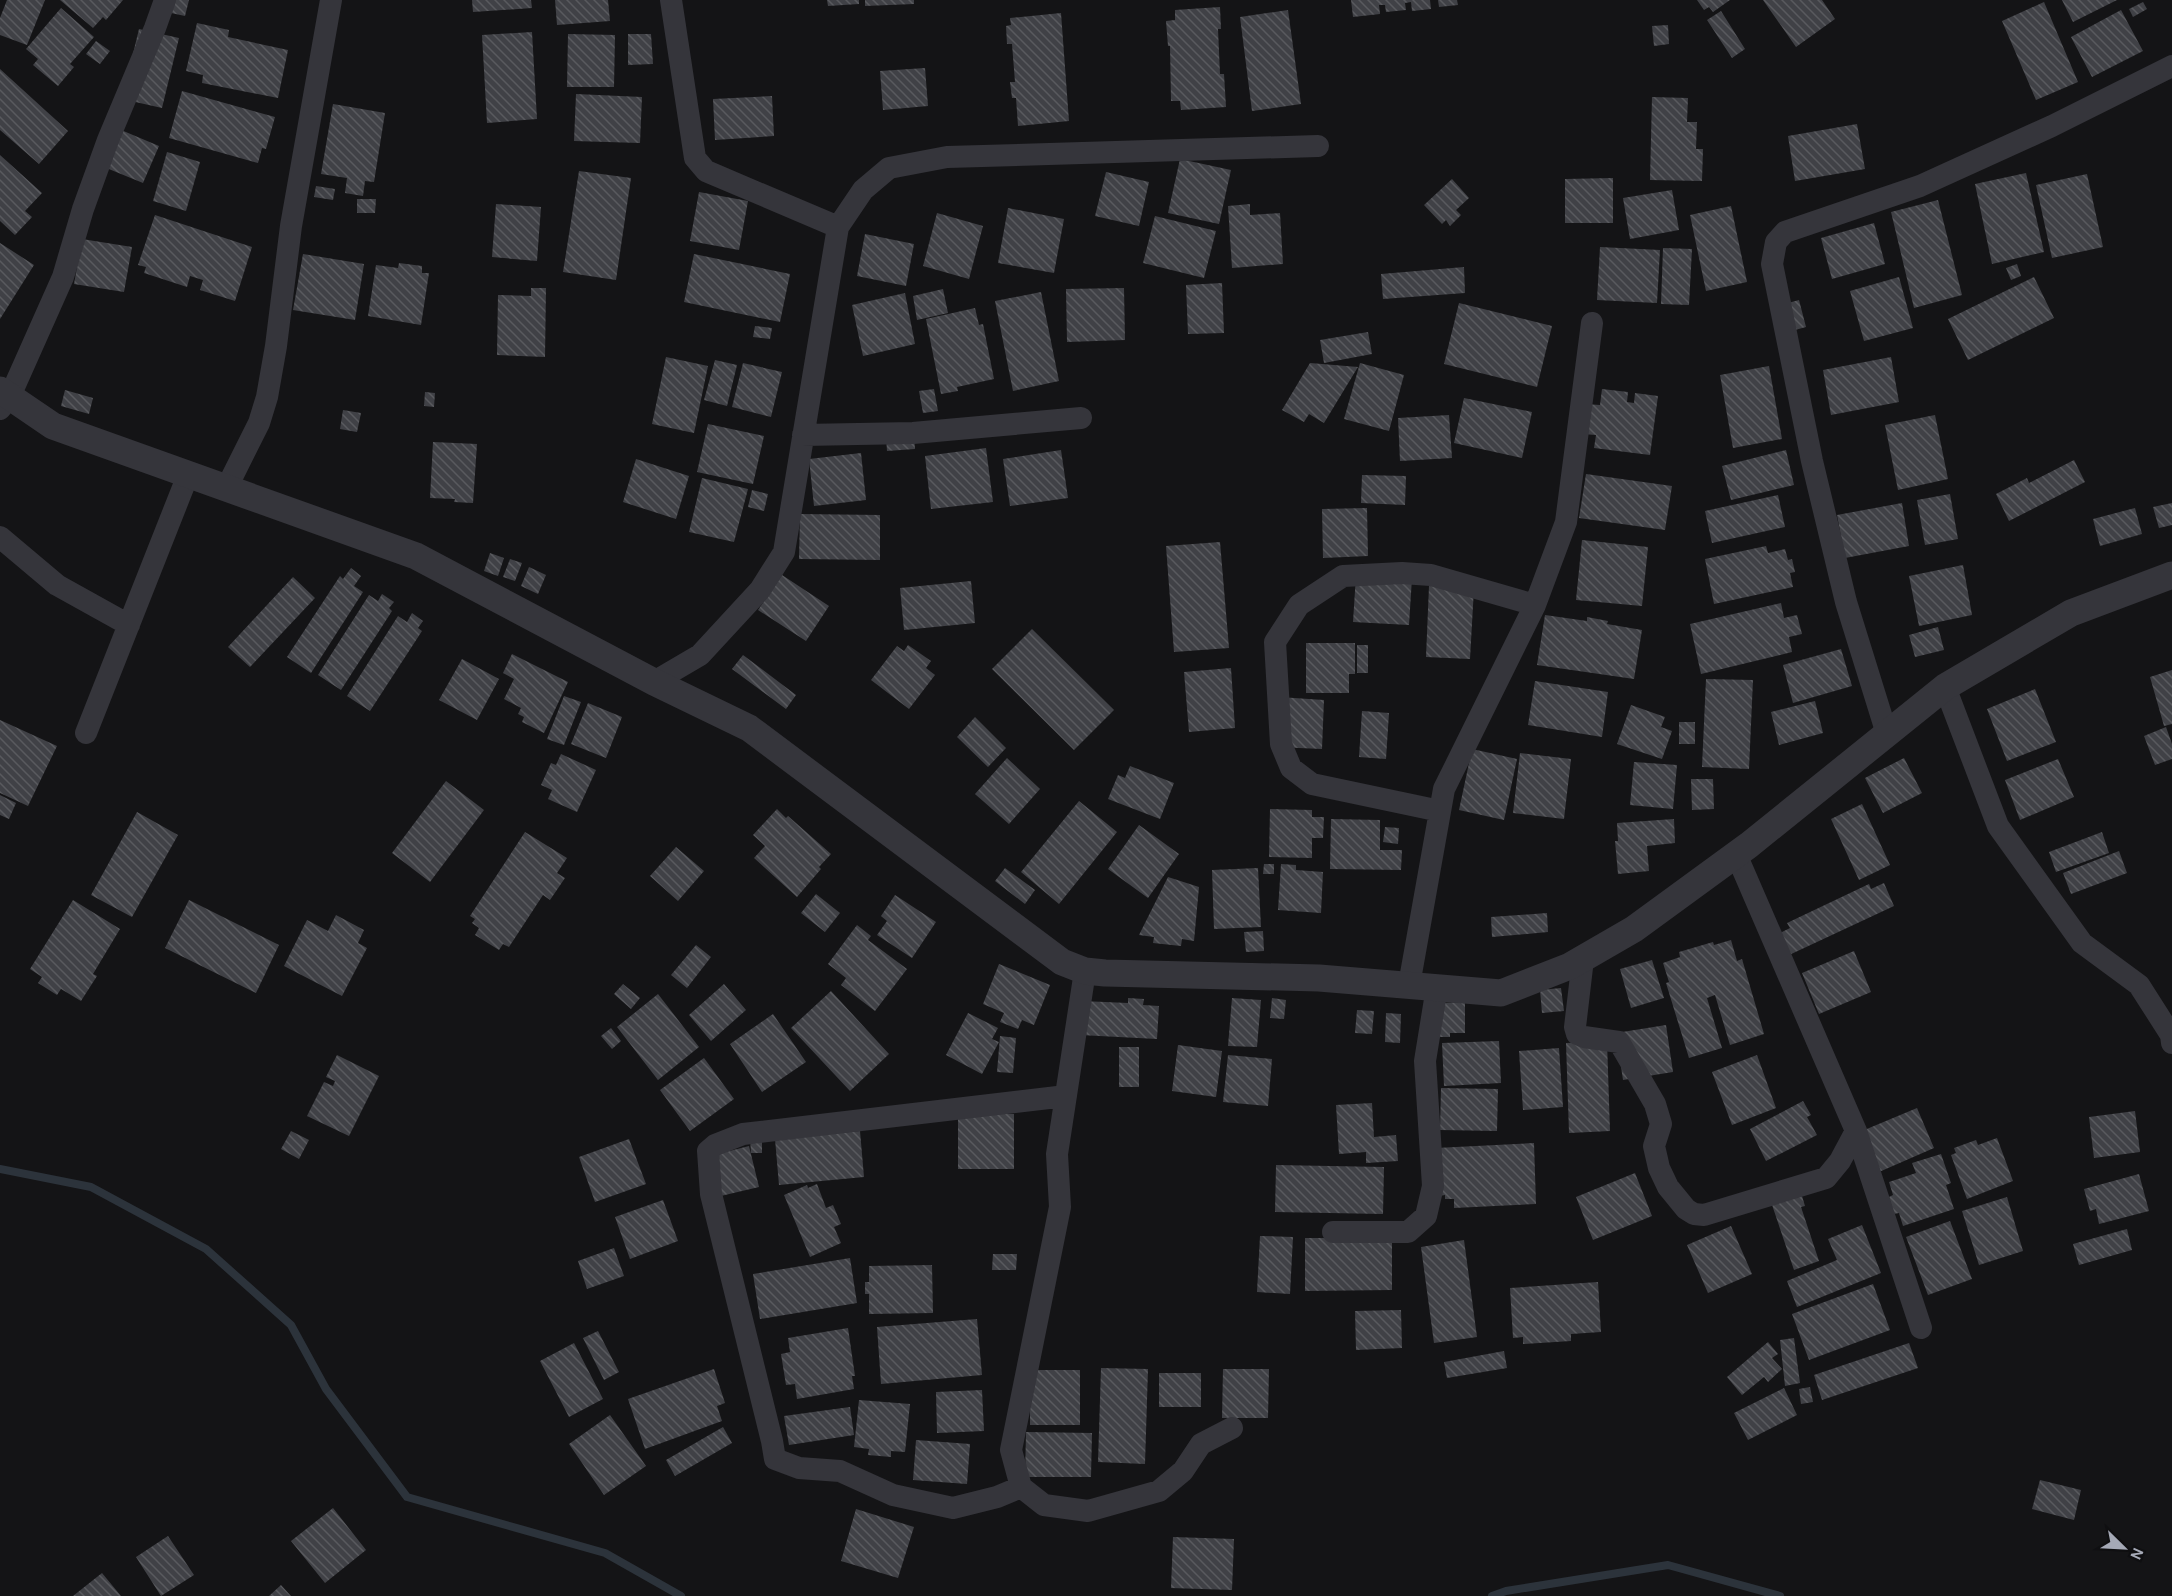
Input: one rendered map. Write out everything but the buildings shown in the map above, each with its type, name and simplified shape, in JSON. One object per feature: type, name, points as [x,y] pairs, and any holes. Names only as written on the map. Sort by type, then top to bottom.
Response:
[{"type":"street","points":[[165,0],[82,209],[63,277],[3,398],[54,426],[416,556],[654,682],[749,728],[1062,962],[1085,971],[1319,978],[1501,993],[1570,966],[1634,928],[1736,854],[1945,687],[2071,613],[2172,575]]},
{"type":"street","points":[[226,489],[259,423],[267,396],[276,346],[291,226],[331,0]]},
{"type":"street","points":[[671,0],[695,158],[706,171],[838,227]]},
{"type":"street","points":[[1887,734],[1846,602],[1812,461],[1772,264],[1776,242],[1785,232],[1920,186],[2052,126],[2172,66]]},
{"type":"street","points":[[654,682],[700,655],[760,590],[784,552],[838,227],[863,190],[889,168],[947,157],[1318,146]]},
{"type":"street","points":[[1409,985],[1444,789],[1535,605],[1566,522],[1592,323]]},
{"type":"street","points":[[803,435],[913,433],[1081,418]]},
{"type":"street","points":[[86,733],[188,476]]},
{"type":"street","points":[[0,537],[57,585],[129,625]]},
{"type":"street","points":[[1440,811],[1312,784],[1291,768],[1281,744],[1275,642],[1299,604],[1343,576],[1402,573],[1431,575],[1535,605]]},
{"type":"street","points":[[1945,687],[1998,826],[2082,943],[2139,985],[2171,1035],[2172,1042]]},
{"type":"street","points":[[1736,854],[1856,1131],[1921,1328]]},
{"type":"street","points":[[1583,959],[1575,1027],[1577,1034],[1619,1042],[1655,1104],[1661,1125],[1654,1146],[1659,1168],[1668,1187],[1686,1209],[1694,1214],[1704,1215],[1826,1178],[1840,1161],[1856,1131]]},
{"type":"street","points":[[1085,971],[1057,1154],[1060,1207],[1011,1450],[1021,1487],[1044,1505],[1088,1511],[1159,1491],[1183,1471],[1201,1444],[1232,1428]]},
{"type":"street","points":[[1333,1232],[1408,1232],[1426,1216],[1433,1186],[1425,1061],[1437,987]]},
{"type":"street","points":[[1021,1487],[998,1497],[953,1508],[893,1495],[840,1471],[799,1468],[775,1459],[711,1194],[708,1151],[716,1145],[743,1134],[1066,1096]]},
{"type":"waterway","points":[[0,1169],[91,1187],[206,1249],[291,1325],[326,1389],[407,1497],[605,1553],[681,1596]]},
{"type":"waterway","points":[[1492,1596],[1506,1591],[1668,1565],[1780,1596]]}]
